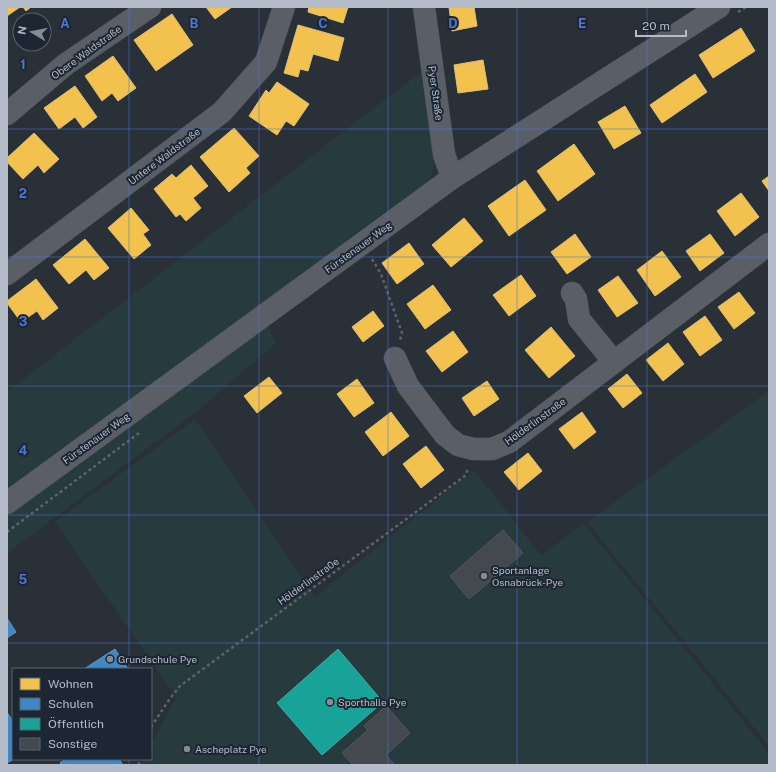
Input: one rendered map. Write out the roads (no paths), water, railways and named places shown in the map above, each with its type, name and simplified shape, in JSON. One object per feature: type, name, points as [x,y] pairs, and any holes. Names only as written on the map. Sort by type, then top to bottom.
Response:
[{"type":"street","name":"Obere Waldstraße","points":[[7,114],[66,64],[150,7]]},
{"type":"street","name":"Untere Waldstraße","points":[[7,274],[222,112],[266,62],[284,7]]},
{"type":"street","name":"Pyer Straße","points":[[424,7],[444,154],[452,178]]},
{"type":"street","name":"Fürstenauer Weg","points":[[7,503],[452,178],[719,7]]},
{"type":"street","name":"Hölderlinstraße","points":[[395,358],[408,386],[445,435],[458,444],[473,449],[492,449],[509,442],[769,244]]},
{"type":"street","points":[[572,293],[576,299],[579,319],[614,362]]},
{"type":"place","name":"Sportanlage Osnabrück-Pye","points":[[484,576]]},
{"type":"place","name":"Grundschule Pye","points":[[110,659]]},
{"type":"place","name":"Sporthalle Pye","points":[[330,702]]},
{"type":"place","name":"Ascheplatz Pye","points":[[187,749]]}]
